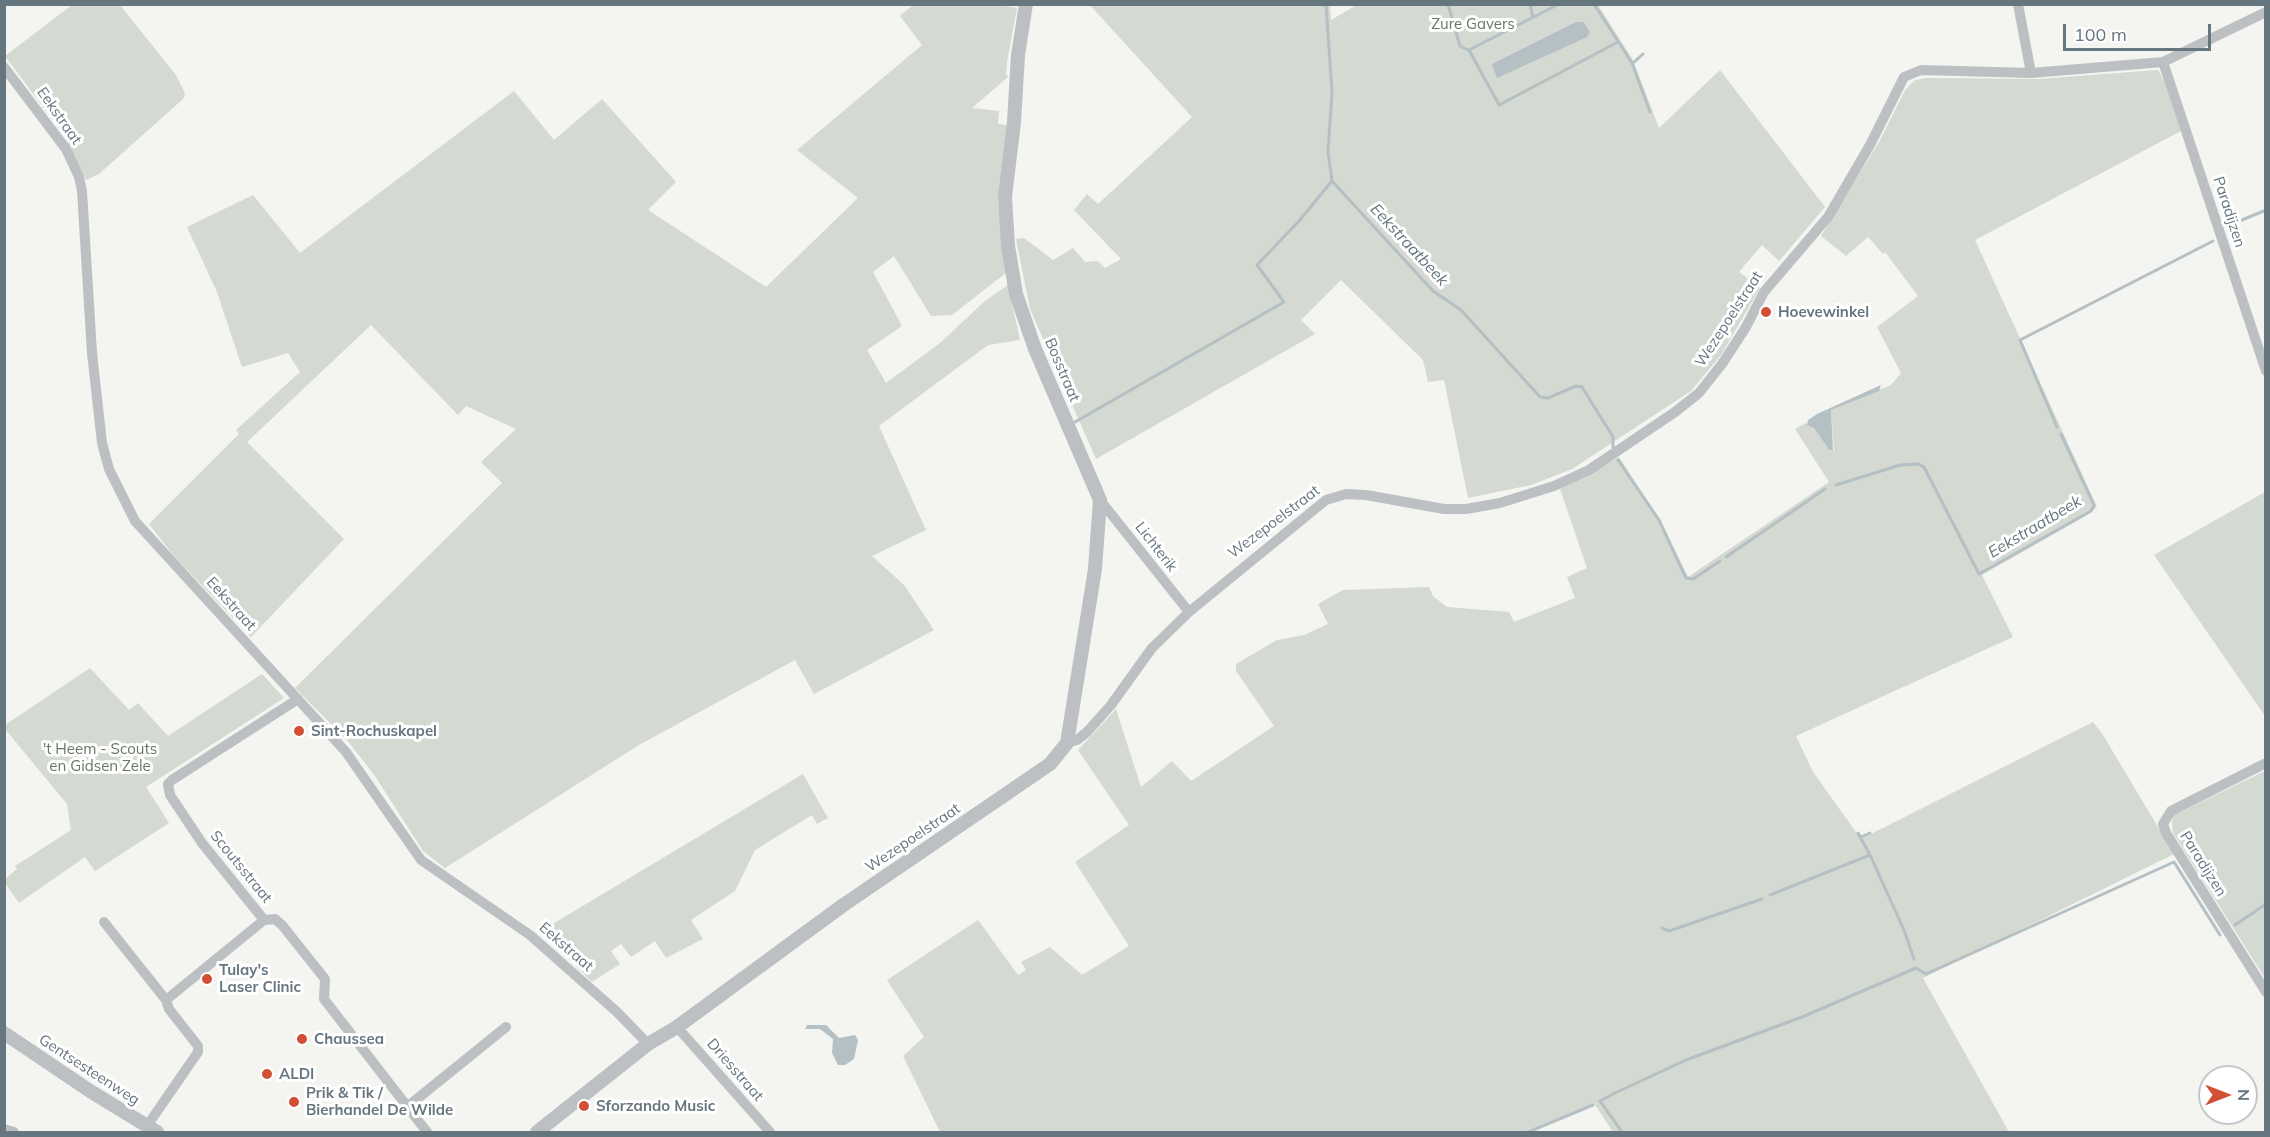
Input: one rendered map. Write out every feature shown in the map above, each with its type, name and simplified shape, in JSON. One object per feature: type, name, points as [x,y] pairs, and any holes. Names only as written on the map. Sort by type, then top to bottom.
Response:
[{"type":"street","name":"Bosstraat","points":[[1026,4],[1018,55],[1014,122],[1005,197],[1008,246],[1016,294],[1035,349],[1100,500],[1095,569],[1066,743]]},
{"type":"street","points":[[2018,4],[2031,74]]},
{"type":"street","name":"Wezepoelstraat","points":[[537,1132],[648,1044],[677,1027],[842,906],[1050,764],[1066,743],[1077,740],[1087,732],[1111,705],[1152,648],[1189,612],[1326,500],[1346,494],[1444,509],[1466,509],[1554,486],[1589,470],[1676,412],[1699,393],[1746,327],[1764,292],[1828,218],[1870,145],[1904,77],[1921,70],[2031,74],[2163,62],[2265,12]]},
{"type":"street","name":"Paradijzen","points":[[2163,62],[2265,371]]},
{"type":"street","name":"Eekstraat","points":[[4,67],[66,149],[79,177],[82,191],[97,415],[109,469],[135,521],[346,752],[422,860],[530,935],[617,1012],[648,1044]]},
{"type":"street","name":"Lichterik","points":[[1100,500],[1189,612]]},
{"type":"street","name":"Scoutsstraat","points":[[298,699],[168,784],[170,795],[202,843],[264,920],[275,919],[282,925],[325,979],[324,999],[427,1132]]},
{"type":"street","name":"Paradijzen","points":[[2265,763],[2171,811],[2163,824],[2166,833],[2265,992]]},
{"type":"street","points":[[166,1000],[264,920]]},
{"type":"street","points":[[104,922],[166,1000],[169,1009],[198,1047],[198,1052],[152,1129]]},
{"type":"street","points":[[407,1107],[506,1027]]},
{"type":"street","name":"Driesstraat","points":[[677,1027],[770,1132]]},
{"type":"street","name":"Gentsesteenweg","points":[[4,1033],[152,1129]]},
{"type":"street","points":[[4,1129],[14,1132]]},
{"type":"green space","points":[[996,4],[1017,8],[1007,62],[1006,75],[1009,76],[972,108],[999,111],[998,124],[1007,125],[998,202],[1006,273],[952,315],[931,316],[894,256],[873,272],[902,326],[867,350],[886,383],[940,343],[985,301],[1008,285],[1020,340],[988,345],[879,426],[926,530],[872,556],[904,585],[934,630],[814,694],[795,660],[639,745],[445,868],[423,851],[375,776],[347,740],[295,688],[502,483],[481,462],[516,429],[466,406],[458,415],[371,325],[247,442],[344,539],[251,637],[174,556],[149,524],[239,434],[236,430],[300,372],[288,353],[242,367],[217,292],[187,227],[253,195],[300,253],[514,91],[554,140],[602,99],[676,182],[648,210],[766,287],[858,198],[797,150],[922,45],[900,16],[913,5]]},
{"type":"green space","name":"Zure Gavers","points":[[1089,4],[1330,5],[1331,20],[1357,5],[1598,5],[1633,60],[1659,128],[1720,70],[1825,207],[1779,261],[1762,245],[1739,272],[1760,288],[1721,355],[1691,391],[1572,469],[1531,485],[1468,498],[1444,380],[1428,382],[1423,360],[1341,280],[1301,320],[1315,334],[1096,459],[1030,309],[1016,239],[1024,238],[1053,260],[1073,248],[1085,262],[1098,261],[1105,268],[1121,259],[1074,210],[1087,194],[1098,204],[1192,117]]},
{"type":"green space","points":[[72,5],[120,5],[176,75],[185,93],[183,99],[99,174],[86,180],[64,135],[5,56]]},
{"type":"green space","points":[[2158,70],[2166,85],[2181,131],[1975,240],[2097,507],[1982,575],[2013,637],[1796,736],[1813,772],[1861,839],[2093,722],[2174,854],[1923,978],[2009,1132],[1613,1132],[1594,1103],[1524,1132],[940,1132],[903,1056],[924,1037],[887,980],[978,920],[1018,975],[1026,970],[1021,962],[1050,947],[1082,975],[1129,946],[1075,862],[1129,825],[1078,750],[1116,709],[1141,787],[1172,761],[1191,781],[1274,726],[1236,671],[1236,664],[1277,640],[1304,635],[1328,624],[1318,604],[1343,590],[1429,587],[1433,596],[1447,607],[1509,612],[1514,622],[1575,598],[1567,577],[1587,568],[1560,489],[1619,457],[1660,520],[1688,577],[1829,482],[1795,429],[1806,423],[1814,428],[1829,450],[1834,450],[1831,410],[1891,385],[1901,373],[1877,327],[1918,296],[1885,252],[1883,254],[1868,237],[1846,256],[1821,236],[1879,142],[1905,90],[1915,80],[1927,78],[2038,79]]},
{"type":"green space","points":[[2265,492],[2265,716],[2154,555]]},
{"type":"green space","name":"'t Heem - Scouts en Gidsen Zele","points":[[90,668],[129,710],[138,703],[168,736],[262,674],[284,698],[146,787],[169,823],[95,871],[85,857],[19,903],[5,883],[5,879],[17,869],[15,866],[71,830],[67,804],[5,729],[5,725]]},
{"type":"green space","points":[[2265,771],[2265,978],[2173,833],[2172,821],[2174,815]]},
{"type":"green space","points":[[803,774],[828,818],[817,824],[812,815],[755,850],[735,891],[691,920],[703,939],[666,958],[655,941],[631,957],[621,944],[611,951],[620,964],[592,982],[541,931]]},
{"type":"shaded area","points":[[1576,22],[1583,22],[1590,32],[1587,37],[1497,78],[1492,64]]},
{"type":"shaded area","points":[[1881,385],[1879,391],[1831,410],[1833,450],[1829,450],[1814,428],[1807,425],[1808,420],[1817,414]]},
{"type":"shaded area","points":[[807,1025],[826,1025],[839,1038],[855,1035],[858,1040],[854,1059],[845,1065],[838,1065],[832,1053],[833,1039],[820,1029],[805,1029]]},
{"type":"waterway","name":"Eekstraatbeek","points":[[1326,4],[1332,92],[1328,152],[1332,181],[1433,291],[1461,310],[1540,397],[1548,398],[1576,386],[1582,387],[1613,437],[1613,447]]},
{"type":"waterway","points":[[1448,4],[1460,46],[1468,50]]},
{"type":"waterway","points":[[1530,4],[1533,17]]},
{"type":"waterway","points":[[1559,4],[1469,50],[1499,105],[1618,42]]},
{"type":"waterway","points":[[1594,4],[1632,63],[1650,112]]},
{"type":"waterway","points":[[1633,63],[1643,54]]},
{"type":"waterway","points":[[1075,422],[1284,302],[1257,265],[1299,221],[1332,181]]},
{"type":"waterway","name":"Eekstraatbeek","points":[[2230,225],[2266,210]]},
{"type":"waterway","name":"Eekstraatbeek","points":[[2057,427],[2020,340],[2213,241]]},
{"type":"waterway","name":"Eekstraatbeek","points":[[1836,485],[1900,465],[1918,464],[1924,467],[1979,574],[2091,511],[2094,505],[2061,434]]},
{"type":"waterway","name":"Eekstraatbeek","points":[[1618,460],[1659,520],[1686,578],[1693,579],[1720,561]]},
{"type":"waterway","name":"Eekstraatbeek","points":[[1726,557],[1825,489]]},
{"type":"waterway","points":[[1858,833],[1870,855]]},
{"type":"waterway","points":[[1861,837],[1870,833]]},
{"type":"waterway","points":[[1770,895],[1870,855],[1904,930],[1914,959]]},
{"type":"waterway","points":[[1622,1132],[1600,1101],[1615,1093],[1686,1060],[1802,1017],[1916,968],[1926,974],[2174,862],[2220,935]]},
{"type":"waterway","points":[[1662,928],[1669,931],[1762,899]]},
{"type":"waterway","points":[[2235,925],[2266,904]]},
{"type":"waterway","points":[[1528,1132],[1593,1105]]},
{"type":"place","name":"Hoevewinkel","points":[[1766,312]]},
{"type":"place","name":"Sint-Rochuskapel","points":[[299,731]]},
{"type":"place","name":"Tulay's Laser Clinic","points":[[207,979]]},
{"type":"place","name":"Chaussea","points":[[302,1039]]},
{"type":"place","name":"ALDI","points":[[267,1074]]},
{"type":"place","name":"Prik & Tik / Bierhandel De Wilde","points":[[294,1102]]},
{"type":"place","name":"Sforzando Music","points":[[584,1106]]}]
